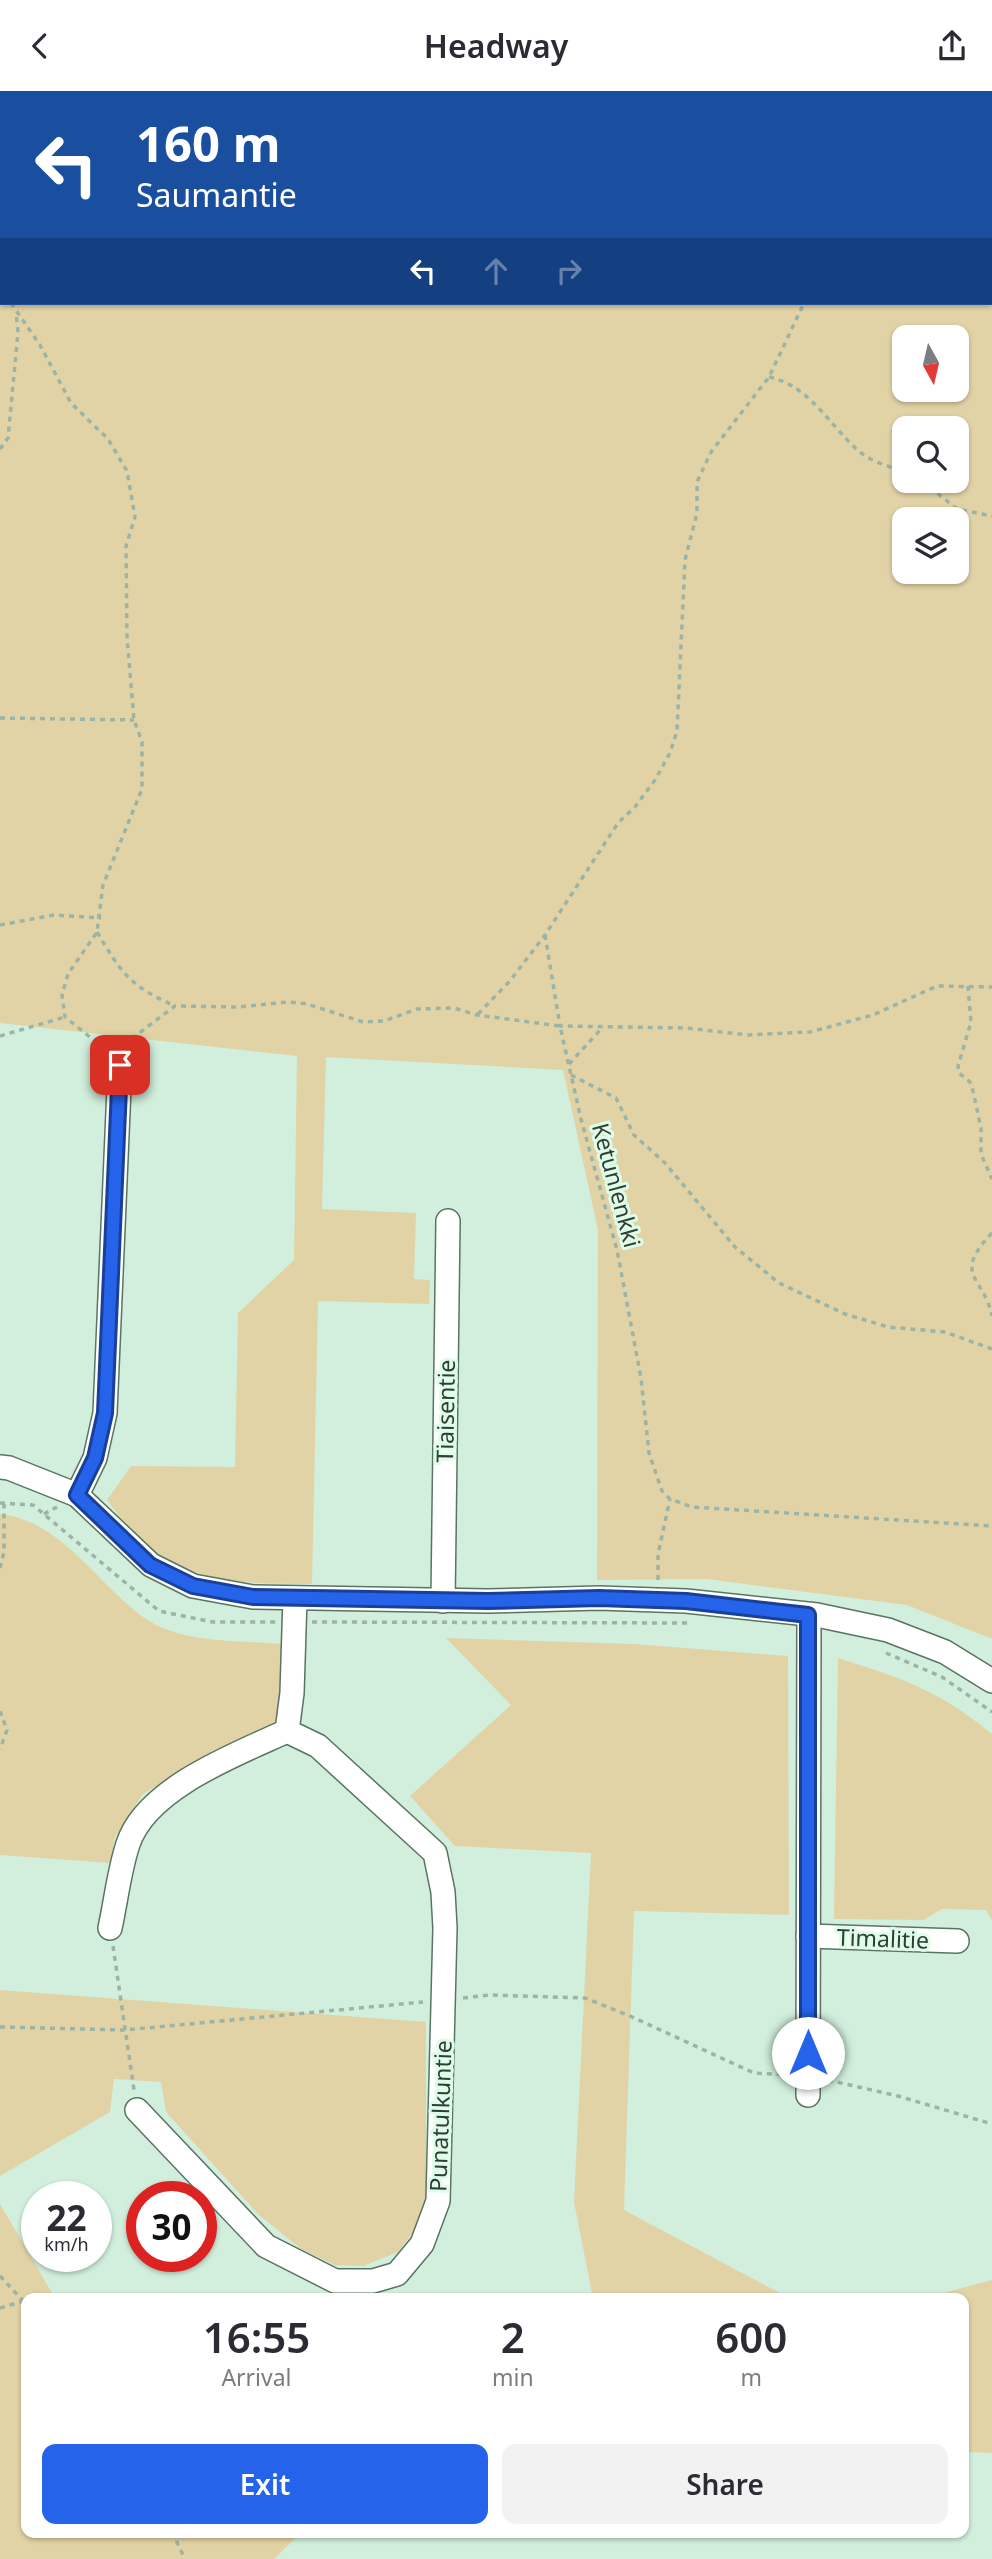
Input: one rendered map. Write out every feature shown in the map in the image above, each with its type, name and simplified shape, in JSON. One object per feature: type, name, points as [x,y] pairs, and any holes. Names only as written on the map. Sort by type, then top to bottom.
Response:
[{"type":"street","points":[[77,1495],[95,1458],[105,1413],[120,1065]]},
{"type":"street","name":"Tiaisentie","points":[[443,1601],[448,1221]]},
{"type":"street","points":[[0,1467],[9,1468],[77,1495],[150,1565],[193,1586],[253,1597],[443,1601],[657,1600],[808,1615],[888,1630],[945,1652],[992,1681]]},
{"type":"street","points":[[110,1928],[128,1842],[153,1805],[207,1769],[287,1731],[292,1693],[295,1598]]},
{"type":"street","points":[[808,1615],[808,2086]]},
{"type":"street","name":"Punatulkuntie","points":[[137,2110],[266,2246],[335,2281],[373,2281],[397,2274],[422,2244],[439,2201],[443,1892],[435,1853],[318,1746],[287,1731]]},
{"type":"street","name":"Timalitie","points":[[808,1936],[957,1941]]},
{"type":"path","points":[[12,305],[40,345],[71,403],[108,439],[127,471],[135,517],[127,546],[126,571],[134,720],[142,742],[142,789],[103,885],[101,918],[97,932],[68,974],[62,995],[65,1017],[77,1030],[99,1042],[120,1065],[134,1037],[175,1006]]},
{"type":"path","points":[[477,1015],[509,982],[545,935],[618,823],[635,807],[670,753],[677,731],[685,560],[697,513],[697,482],[711,452],[769,377],[803,305]]},
{"type":"path","points":[[0,449],[8,438],[18,332],[16,311]]},
{"type":"path","points":[[769,377],[782,380],[806,394],[862,454],[892,467]]},
{"type":"path","points":[[937,493],[957,509],[992,516]]},
{"type":"path","points":[[0,718],[134,720]]},
{"type":"path","points":[[0,925],[54,915],[101,918]]},
{"type":"path","points":[[97,932],[122,974],[147,994],[175,1006],[307,1003],[363,1022],[384,1021],[417,1009],[454,1008],[477,1015],[560,1026],[686,1028],[748,1035],[810,1031],[873,1015],[937,986],[992,987]]},
{"type":"path","name":"Ketunlenkki","points":[[545,935],[570,1075],[617,1250],[641,1378],[649,1453],[662,1491],[670,1499]]},
{"type":"path","points":[[968,985],[971,1022],[958,1066],[959,1073],[970,1082],[973,1091],[981,1128],[981,1154],[992,1179]]},
{"type":"path","points":[[0,1037],[65,1017]]},
{"type":"path","points":[[569,1064],[602,1028]]},
{"type":"path","points":[[570,1075],[616,1098],[634,1135],[665,1163],[734,1247],[779,1283],[845,1314],[888,1327],[945,1332],[992,1349]]},
{"type":"path","points":[[992,1233],[974,1255],[972,1265],[975,1283],[987,1301],[992,1316]]},
{"type":"path","points":[[657,1600],[658,1554],[670,1499],[692,1507],[992,1526]]},
{"type":"path","points":[[0,1568],[4,1552],[4,1503]]},
{"type":"path","points":[[448,1625],[702,1624]]},
{"type":"path","points":[[883,1652],[942,1677],[992,1712]]},
{"type":"path","points":[[0,1711],[8,1730],[0,1749]]},
{"type":"path","points":[[110,1928],[137,2110]]},
{"type":"path","points":[[0,2027],[125,2029],[489,1995],[584,1998],[754,2073],[808,2086],[898,2096],[992,2124]]},
{"type":"path","points":[[0,2276],[21,2299]]},
{"type":"path","points":[[0,2308],[21,2304]]},
{"type":"path","points":[[175,2538],[185,2559]]},
{"type":"shaded area","points":[[0,305],[992,305],[992,1639],[907,1605],[707,1579],[597,1580],[598,1230],[563,1070],[326,1057],[322,1209],[416,1213],[414,1279],[430,1280],[429,1304],[318,1301],[312,1584],[244,1582],[202,1574],[182,1567],[137,1538],[107,1500],[131,1466],[235,1467],[238,1313],[294,1260],[297,1056],[0,1023]]},
{"type":"shaded area","points":[[0,1514],[22,1519],[61,1541],[128,1605],[161,1627],[194,1637],[283,1644],[285,1684],[278,1725],[192,1764],[143,1794],[115,1837],[110,1863],[0,1855]]},
{"type":"shaded area","points":[[446,1638],[634,1644],[788,1656],[789,1915],[634,1911],[624,2210],[780,2293],[592,2293],[574,2202],[591,1853],[455,1846],[410,1796],[511,1705]]},
{"type":"shaded area","points":[[838,1658],[920,1687],[955,1707],[992,1734],[992,1920],[986,1910],[942,1909],[923,1920],[834,1919]]},
{"type":"shaded area","points":[[0,1990],[426,2022],[426,2200],[414,2231],[398,2252],[363,2266],[335,2265],[301,2249],[258,2214],[166,2112],[161,2082],[114,2079],[110,2112],[0,2176]]},
{"type":"shaded area","points":[[0,2204],[21,2240],[21,2272],[40,2272],[52,2293],[21,2293],[21,2538],[296,2538],[274,2559],[0,2559]]},
{"type":"shaded area","points":[[992,2280],[992,2453],[969,2452],[969,2293],[944,2293]]},
{"type":"route","points":[[120,1065],[105,1413],[95,1458],[77,1495],[150,1565],[193,1586],[253,1597],[488,1601],[599,1598],[686,1601],[808,1615],[808,2053]]}]
